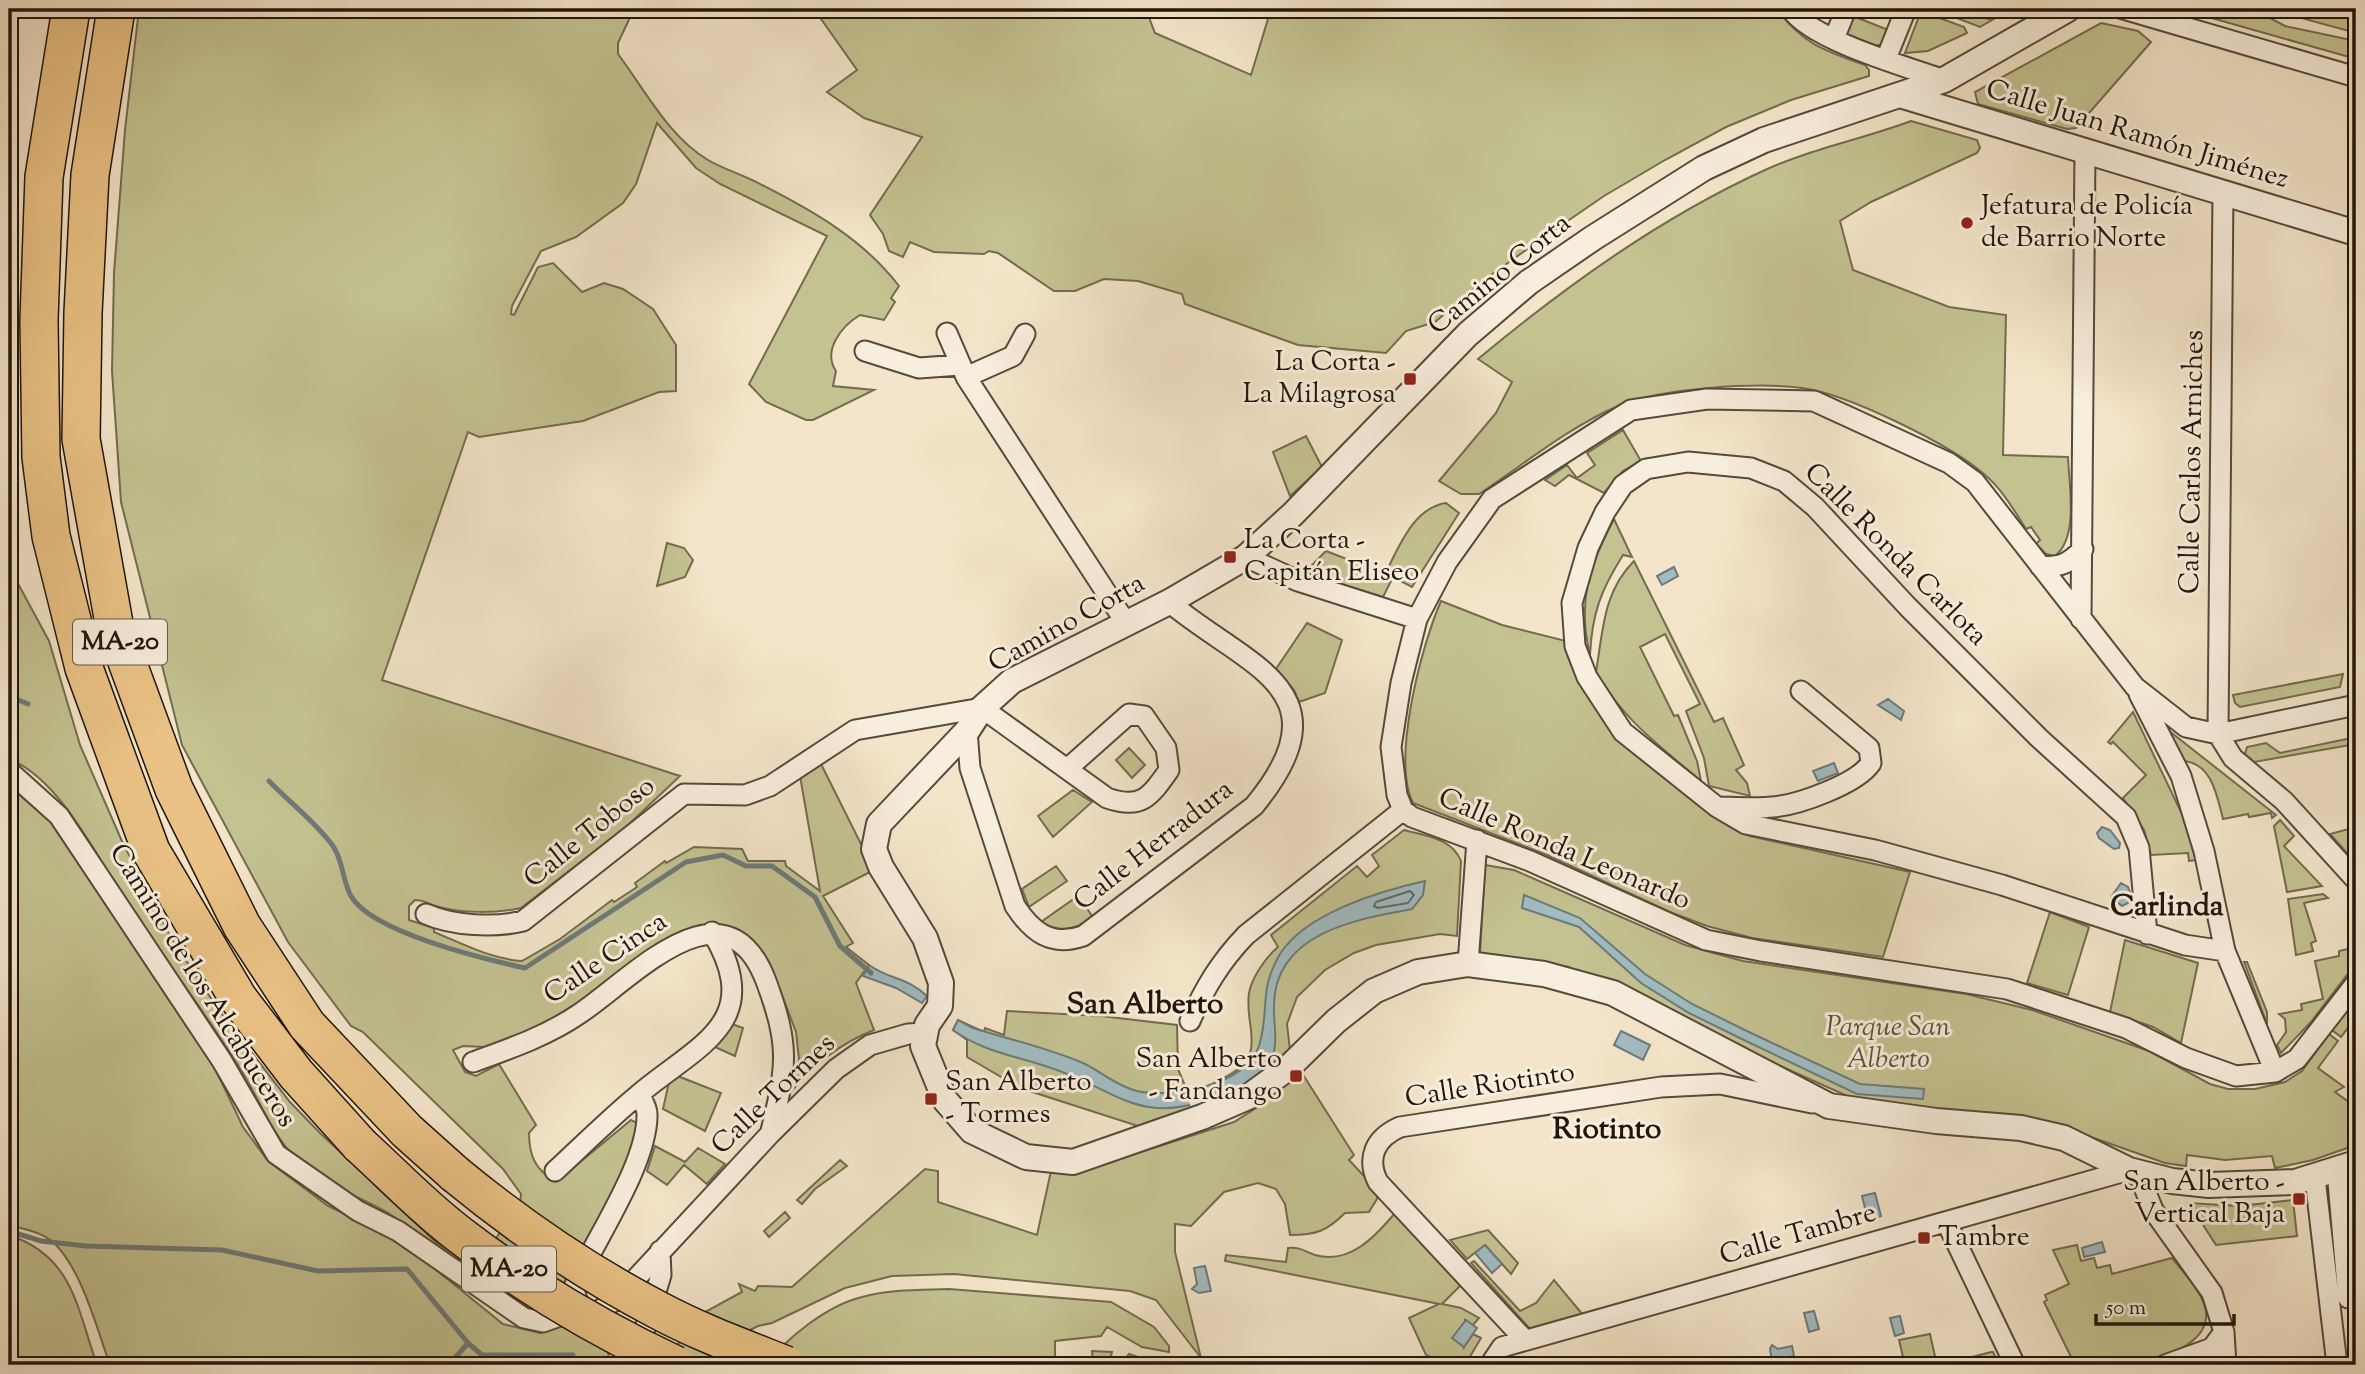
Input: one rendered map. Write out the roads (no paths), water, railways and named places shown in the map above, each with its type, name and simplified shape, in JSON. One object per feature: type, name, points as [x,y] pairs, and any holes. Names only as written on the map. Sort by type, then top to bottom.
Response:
[{"type":"highway","name":"MA-20","points":[[71,9],[44,177],[39,320],[41,457],[51,536],[84,668],[151,850],[238,998],[296,1074],[360,1145],[459,1235],[532,1284],[643,1350],[676,1365]]},
{"type":"highway","name":"MA-20","points":[[116,9],[90,175],[82,313],[81,439],[115,629],[174,789],[242,926],[307,1024],[407,1131],[455,1174],[558,1249],[659,1310],[786,1365]]},
{"type":"street","points":[[1791,9],[1796,16],[1834,39],[1944,80]]},
{"type":"street","points":[[1834,39],[1846,9]]},
{"type":"street","points":[[1886,59],[1906,9]]},
{"type":"street","name":"Camino Corta","points":[[967,731],[982,708],[1012,681],[1169,602],[1246,557],[1293,514],[1468,334],[1529,282],[1704,168],[1764,140],[1944,80],[2068,9]]},
{"type":"street","points":[[2123,9],[2356,77]]},
{"type":"street","name":"Calle Juan Ramón Jiménez","points":[[1900,95],[2356,233]]},
{"type":"street","points":[[2081,619],[2085,150]]},
{"type":"street","name":"Calle Carlos Arniches","points":[[2218,734],[2223,192]]},
{"type":"street","points":[[947,333],[963,371],[1126,623]]},
{"type":"street","points":[[865,351],[919,368],[963,371],[1013,356],[1025,334]]},
{"type":"street","name":"Calle Ronda Leonardo","points":[[2218,734],[2186,727],[2135,687],[1975,482],[1949,463],[1814,401],[1707,399],[1631,411],[1492,499],[1447,562],[1417,619],[1401,682],[1391,747],[1397,795],[1403,810],[1412,817],[1530,860],[1706,940],[2007,989],[2126,1028],[2210,1069],[2236,1076],[2276,1072]]},
{"type":"street","name":"Calle Ronda Carlota","points":[[2147,934],[2139,848],[2126,817],[2108,797],[2039,738],[1908,607],[1815,507],[1784,481],[1751,468],[1688,462],[1646,469],[1623,485],[1605,512],[1588,548],[1572,603],[1576,646],[1587,677],[1623,732],[1717,807],[1746,824],[1888,853],[2002,885],[2147,934],[2185,945],[2225,951]]},
{"type":"street","points":[[2040,566],[2054,567],[2070,563],[2083,549]]},
{"type":"street","points":[[1246,557],[1298,581],[1417,619]]},
{"type":"street","name":"Calle Herradura","points":[[967,731],[970,768],[1015,906],[1028,926],[1041,935],[1057,941],[1083,936],[1254,806],[1274,782],[1290,739],[1292,705],[1277,682],[1169,602]]},
{"type":"street","points":[[2135,687],[2180,776],[2204,851],[2225,951],[2276,1072],[2297,1059],[2356,983]]},
{"type":"street","points":[[1717,807],[1774,807],[1817,795],[1864,774],[1871,764],[1869,748],[1801,691]]},
{"type":"street","points":[[2356,705],[2218,734],[2233,758],[2284,801],[2356,880]]},
{"type":"street","points":[[982,708],[1107,798],[1127,805],[1143,800],[1155,790],[1169,770],[1166,748],[1144,716],[1129,714],[1067,769]]},
{"type":"street","name":"Calle Toboso","points":[[426,914],[437,919],[505,926],[523,921],[684,794],[745,795],[756,792],[770,786],[855,730],[982,708]]},
{"type":"street","points":[[967,731],[879,824],[874,849],[881,867],[925,938],[941,983],[940,1006],[923,1033],[926,1058],[942,1094],[959,1119],[972,1131],[1026,1157],[1073,1162],[1190,1121],[1248,1097],[1288,1068],[1336,1021],[1374,990],[1418,972],[1468,964],[1544,974],[1613,993],[1829,1106],[1937,1121],[2021,1128],[2064,1138],[2133,1171],[2172,1181],[2209,1185],[2265,1184],[2336,1170]]},
{"type":"street","name":"Camino de los Alcabuceros","points":[[9,771],[59,816],[222,1061],[276,1154],[358,1211],[398,1231],[524,1318],[543,1322],[617,1300],[660,1251]]},
{"type":"street","points":[[1190,1021],[1203,992],[1223,959],[1246,935],[1403,810]]},
{"type":"street","points":[[1468,964],[1477,840]]},
{"type":"street","points":[[555,1171],[639,1094],[718,1032],[729,1010],[731,978],[723,950],[712,932]]},
{"type":"street","name":"Calle Cinca","points":[[472,1062],[522,1044],[578,1016],[683,939],[712,932],[739,943],[761,968],[774,1002],[785,1044],[786,1060],[771,1133]]},
{"type":"street","name":"Calle Tormes","points":[[660,1251],[771,1133],[836,1069],[870,1045],[908,1034],[923,1033]]},
{"type":"street","name":"Calle Riotinto","points":[[1525,1340],[1378,1182],[1372,1171],[1372,1158],[1378,1141],[1387,1133],[1400,1127],[1661,1087],[1720,1084],[1829,1106]]},
{"type":"street","points":[[632,1365],[588,1310],[575,1300],[573,1287],[624,1189],[643,1141],[648,1112],[639,1094]]},
{"type":"street","points":[[2336,1170],[2348,1298]]},
{"type":"street","points":[[2336,1170],[2337,1365]]},
{"type":"street","points":[[2133,1171],[2153,1210],[2212,1293],[2224,1332],[2227,1365]]},
{"type":"street","name":"Calle Tambre","points":[[1489,1365],[1502,1347],[1525,1340],[2133,1171]]},
{"type":"street","points":[[1947,1223],[2015,1365]]},
{"type":"street","points":[[632,1365],[661,1275],[660,1251]]},
{"type":"street","points":[[2165,1365],[2212,1348],[2224,1332]]},
{"type":"water","points":[[1674,567],[1678,576],[1662,585],[1657,576]]},
{"type":"water","points":[[1888,699],[1904,711],[1901,720],[1878,705]]},
{"type":"water","points":[[1834,763],[1838,773],[1818,781],[1813,771]]},
{"type":"water","points":[[2102,827],[2110,830],[2120,843],[2119,848],[2114,849],[2099,838],[2097,833]]},
{"type":"water","points":[[1425,881],[1423,895],[1412,909],[1367,918],[1322,934],[1303,946],[1288,961],[1278,981],[1274,1006],[1275,1042],[1269,1063],[1239,1088],[1217,1097],[1190,1105],[1147,1107],[1051,1068],[988,1049],[953,1030],[958,1020],[973,1028],[1072,1059],[1137,1091],[1169,1093],[1206,1086],[1240,1071],[1252,1059],[1262,1034],[1267,990],[1273,967],[1292,940],[1307,927],[1345,906]]},
{"type":"water","points":[[2121,883],[2128,887],[2131,895],[2128,903],[2122,906],[2111,897]]},
{"type":"water","points":[[1524,895],[1580,918],[1645,974],[1692,1004],[1860,1084],[1924,1089],[1923,1099],[1857,1094],[1689,1013],[1641,983],[1579,927],[1522,908]]},
{"type":"water","points":[[869,965],[912,985],[927,996],[922,1003],[896,988],[863,976]]},
{"type":"water","points":[[1621,1031],[1650,1045],[1643,1060],[1614,1045]]},
{"type":"water","points":[[1875,1193],[1881,1216],[1868,1220],[1862,1196]]},
{"type":"water","points":[[2102,1242],[2105,1252],[2084,1257],[2082,1248]]},
{"type":"water","points":[[1485,1245],[1502,1264],[1492,1273],[1475,1253]]},
{"type":"water","points":[[1205,1266],[1211,1291],[1199,1293],[1192,1289],[1197,1284],[1194,1268]]},
{"type":"water","points":[[1814,1311],[1819,1329],[1809,1332],[1804,1313]]},
{"type":"water","points":[[1900,1316],[1904,1333],[1895,1336],[1890,1318]]},
{"type":"water","points":[[1466,1320],[1477,1328],[1464,1347],[1452,1338]]},
{"type":"water","points":[[1772,1345],[1778,1349],[1792,1346],[1794,1356],[1772,1361]]},
{"type":"waterway","points":[[9,696],[28,704]]},
{"type":"waterway","points":[[269,781],[311,820],[333,846],[348,891],[363,909],[381,921],[430,942],[525,968],[686,862],[723,855],[746,866],[772,866],[815,897],[840,946],[871,973]]},
{"type":"waterway","points":[[9,1231],[41,1241],[86,1246],[222,1250],[318,1271],[407,1269],[468,1343],[482,1355],[573,1355],[569,1365]]},
{"type":"waterway","points":[[449,1365],[468,1343]]},
{"type":"place","name":"Jefatura de Policía de Barrio Norte","points":[[1967,223]]},
{"type":"place","name":"La Corta - La Milagrosa","points":[[1410,379]]},
{"type":"place","name":"La Corta - Capitán Eliseo","points":[[1230,557]]},
{"type":"place","name":"San Alberto - Fandango","points":[[1296,1076]]},
{"type":"place","name":"San Alberto - Tormes","points":[[931,1099]]},
{"type":"place","name":"San Alberto - Vertical Baja","points":[[2299,1199]]},
{"type":"place","name":"Tambre","points":[[1924,1238]]},
{"type":"district","name":"Carlinda","points":[[2167,907]]},
{"type":"district","name":"San Alberto","points":[[1145,1005]]},
{"type":"district","name":"Riotinto","points":[[1607,1130]]},
{"type":"park label","name":"Parque San Alberto","points":[[1888,1044]]}]
